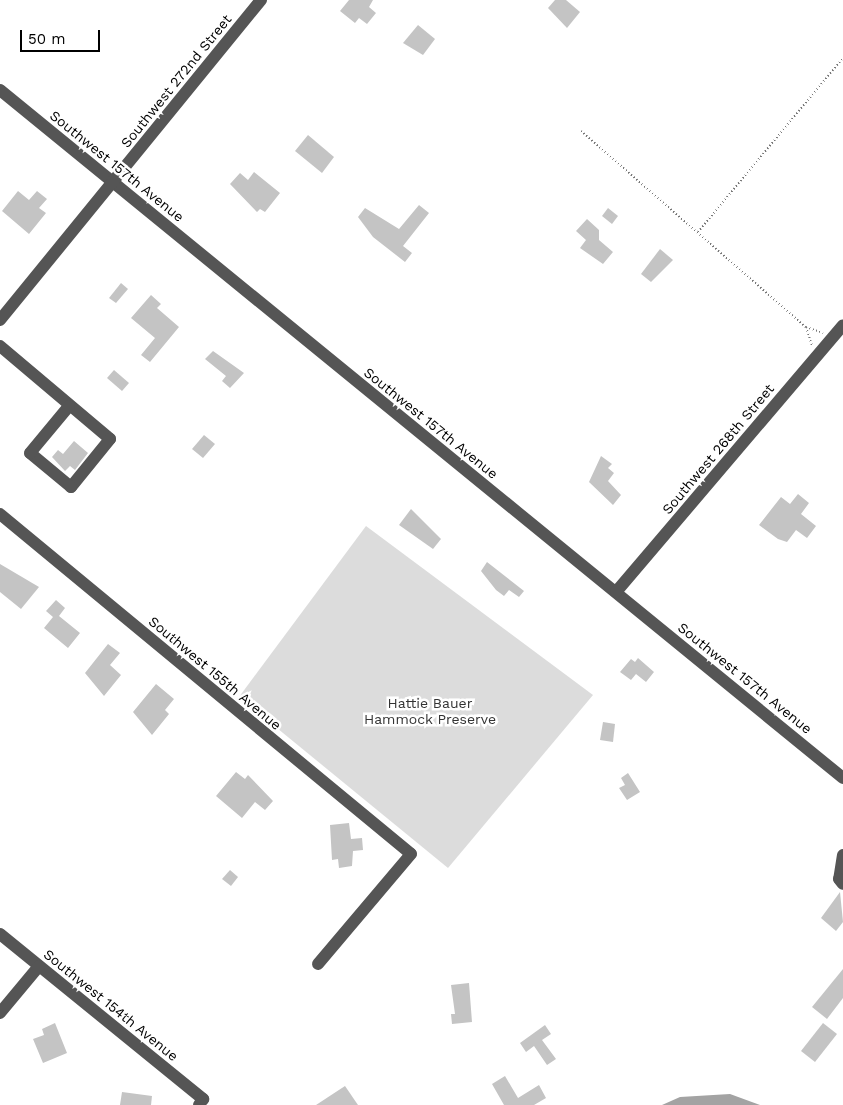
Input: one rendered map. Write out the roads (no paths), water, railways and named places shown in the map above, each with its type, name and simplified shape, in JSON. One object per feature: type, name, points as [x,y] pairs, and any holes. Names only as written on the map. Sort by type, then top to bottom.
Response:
[{"type":"street","name":"Southwest 272nd Street","points":[[0,320],[261,0]]},
{"type":"street","name":"Southwest 157th Avenue","points":[[0,90],[843,778]]},
{"type":"street","name":"Southwest 268th Street","points":[[616,592],[843,325]]},
{"type":"street","points":[[0,346],[110,439],[71,487],[30,453],[69,406]]},
{"type":"street","name":"Southwest 155th Avenue","points":[[0,514],[411,854],[318,964]]},
{"type":"street","points":[[843,855],[839,879],[843,884]]},
{"type":"street","name":"Southwest 154th Avenue","points":[[0,934],[201,1102]]},
{"type":"street","points":[[0,1013],[38,966]]},
{"type":"park label","name":"Hattie Bauer Hammock Preserve","points":[[430,712]]}]
